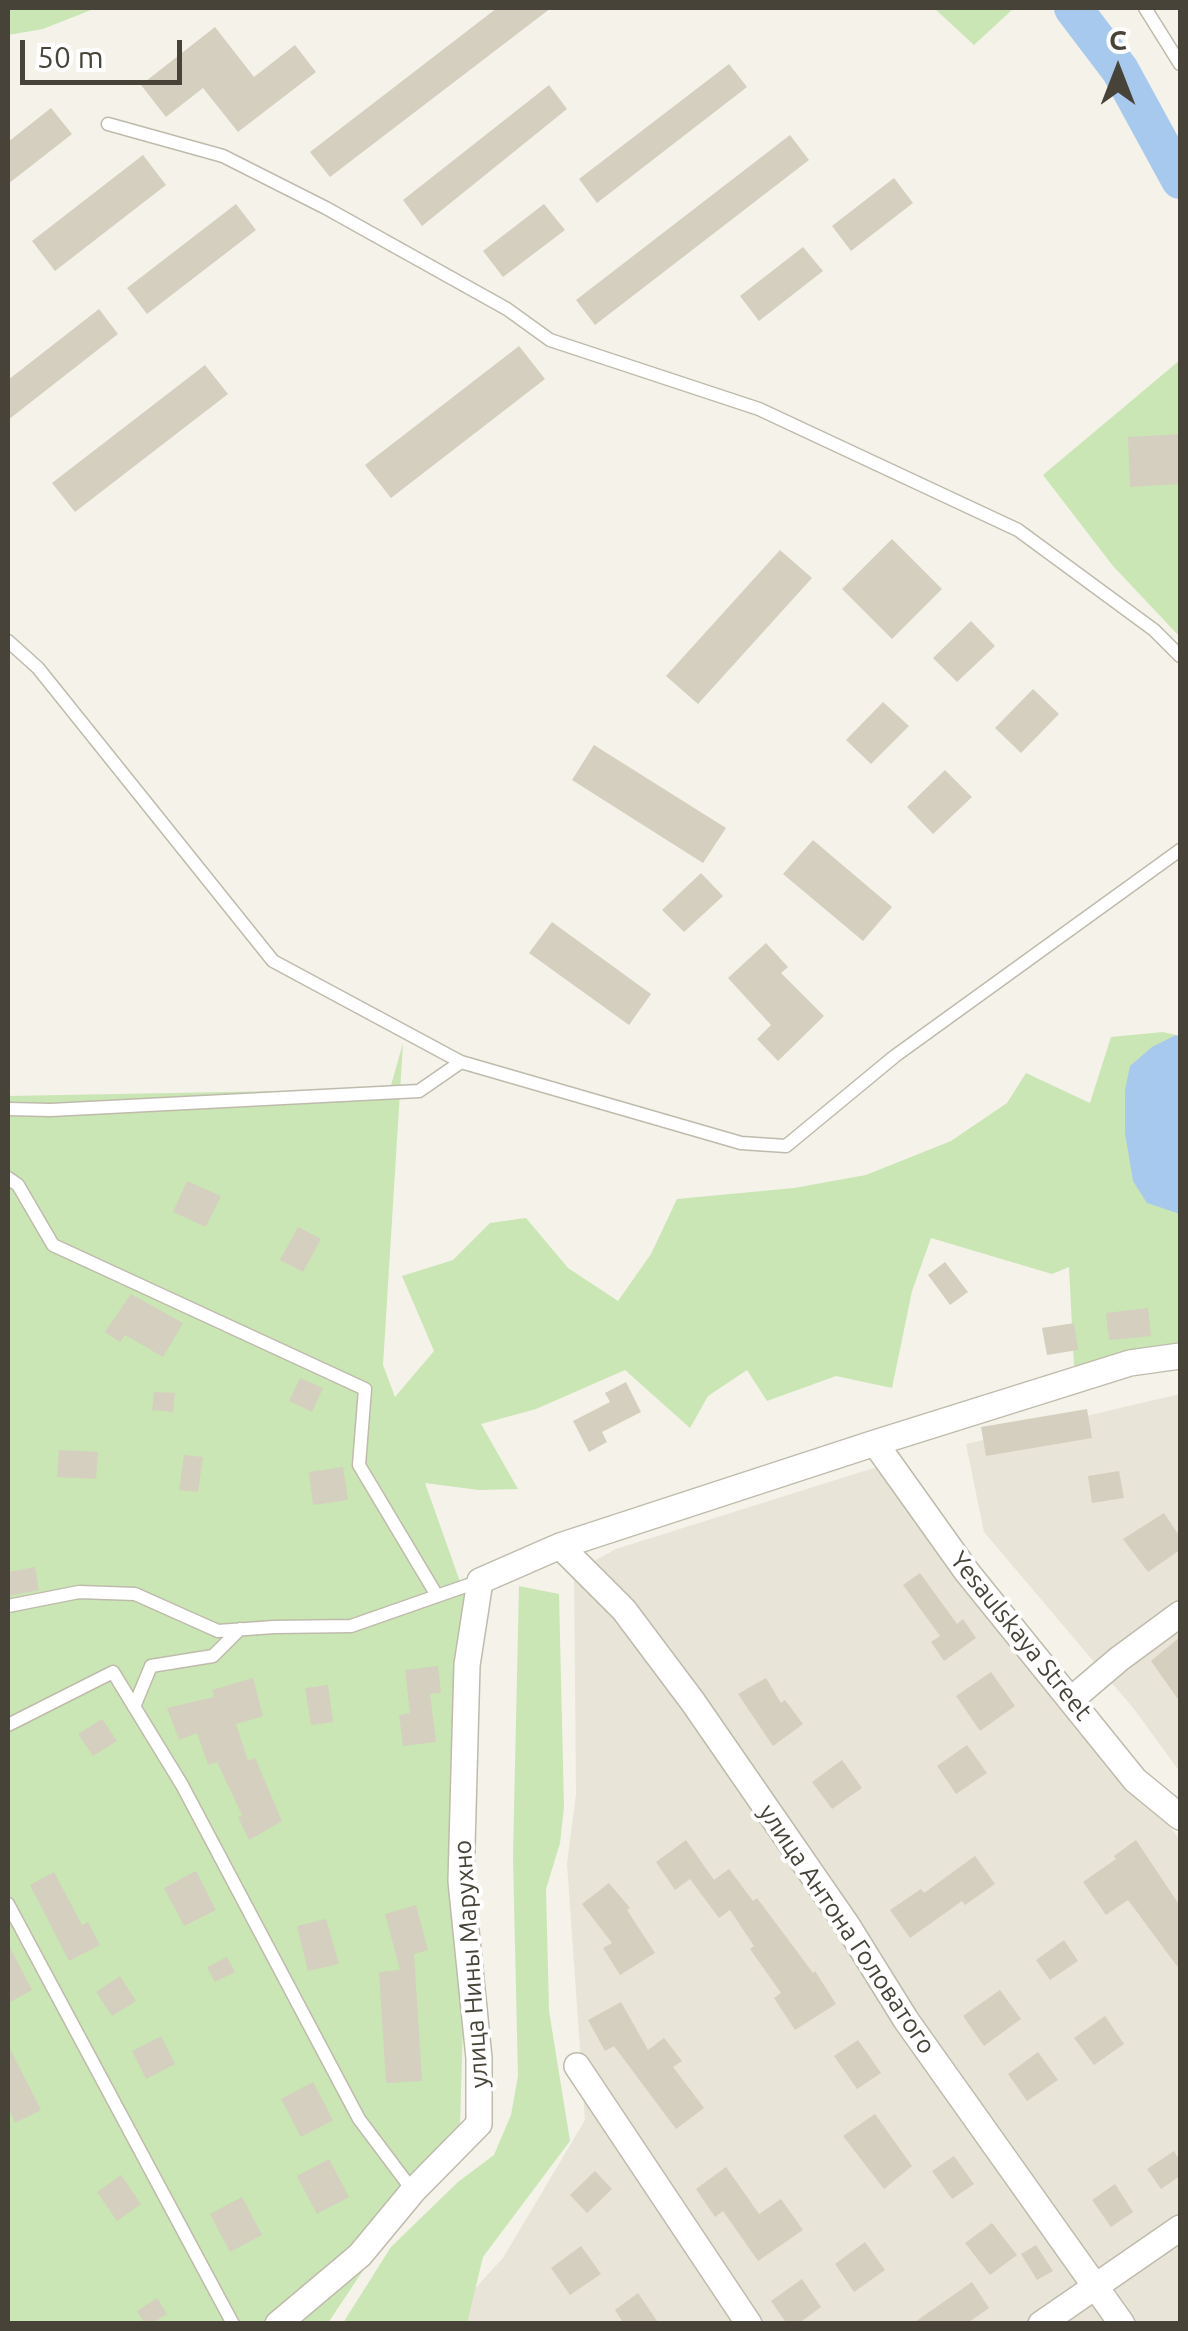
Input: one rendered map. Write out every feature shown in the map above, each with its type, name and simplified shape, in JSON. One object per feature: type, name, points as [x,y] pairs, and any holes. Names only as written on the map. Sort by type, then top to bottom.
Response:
[{"type":"street","points":[[480,1581],[560,1546],[876,1443],[1130,1363],[1180,1356]]},
{"type":"street","name":"Yesaulskaya Street","points":[[876,1443],[966,1572],[1135,1780],[1180,1816]]},
{"type":"street","name":"улица Антона Головатого","points":[[560,1546],[624,1610],[693,1702],[847,1925],[906,2020],[1122,2324]]},
{"type":"street","name":"улица Нины Марухно","points":[[278,2324],[360,2255],[414,2191],[479,2124],[479,2058],[461,1880],[466,1664],[480,1581]]},
{"type":"street","points":[[1072,1699],[1180,1614]]},
{"type":"street","points":[[577,2066],[749,2324]]},
{"type":"street","points":[[1041,2324],[1180,2228]]},
{"type":"lane","points":[[1145,8],[1180,64]]},
{"type":"lane","points":[[108,124],[222,156],[326,208],[507,310],[550,340],[758,409],[1018,530],[1154,630],[1180,656]]},
{"type":"lane","points":[[8,641],[50,683],[273,961],[461,1062],[741,1143],[786,1146],[895,1056],[1180,850]]},
{"type":"lane","points":[[8,1109],[419,1091],[461,1062]]},
{"type":"lane","points":[[8,1178],[18,1185],[52,1245],[365,1389],[359,1465],[436,1594]]},
{"type":"lane","points":[[8,1606],[79,1592],[135,1594],[218,1631],[351,1626],[480,1581]]},
{"type":"lane","points":[[134,1707],[151,1666],[213,1656],[240,1630]]},
{"type":"lane","points":[[8,1726],[113,1672],[182,1785],[359,2120],[414,2191]]},
{"type":"lane","points":[[8,1904],[233,2324]]},
{"type":"shaded area","points":[[1180,1394],[1180,1772],[1134,1709],[984,1532],[966,1444]]},
{"type":"shaded area","points":[[877,1467],[936,1548],[1078,1709],[1180,1840],[1180,2323],[442,2324],[503,2258],[585,2120],[567,1864],[576,1794],[574,1572],[616,1549]]},
{"type":"green space","points":[[8,8],[96,8],[43,29],[8,35]]},
{"type":"green space","points":[[934,8],[1014,8],[974,45]]},
{"type":"green space","points":[[1180,360],[1180,637],[1113,566],[1043,475]]},
{"type":"green space","points":[[1163,1032],[1180,1036],[1180,1345],[1074,1366],[1069,1267],[1052,1274],[931,1238],[912,1291],[892,1388],[836,1376],[767,1401],[747,1370],[708,1396],[690,1428],[625,1370],[536,1409],[481,1424],[518,1489],[479,1490],[425,1483],[475,1624],[460,2125],[328,2323],[8,2323],[8,1096],[390,1089],[403,1043],[383,1365],[395,1397],[434,1351],[402,1276],[453,1260],[490,1223],[526,1218],[568,1268],[618,1301],[651,1254],[677,1199],[794,1188],[866,1175],[951,1141],[1007,1103],[1026,1073],[1090,1103],[1111,1037]]},
{"type":"green space","points":[[519,1586],[559,1594],[564,1807],[560,1843],[546,1889],[549,2011],[570,2141],[483,2257],[467,2323],[343,2323],[391,2247],[458,2182],[494,2155],[511,2115],[518,2076],[513,1857]]},
{"type":"water","points":[[1176,1035],[1180,1037],[1180,1214],[1147,1203],[1133,1181],[1125,1133],[1125,1090],[1130,1066],[1152,1047]]},
{"type":"building","points":[[497,8],[551,8],[330,177],[310,152]]},
{"type":"building","points":[[215,27],[254,77],[295,45],[316,72],[238,132],[203,88],[166,117],[141,85]]},
{"type":"building","points":[[729,64],[747,87],[597,203],[579,179]]},
{"type":"building","points":[[549,85],[567,109],[422,226],[403,200]]},
{"type":"building","points":[[51,108],[72,134],[8,184],[8,142]]},
{"type":"building","points":[[790,135],[809,160],[595,325],[576,300]]},
{"type":"building","points":[[143,155],[166,185],[55,271],[32,241]]},
{"type":"building","points":[[894,178],[913,203],[851,251],[832,226]]},
{"type":"building","points":[[236,204],[256,230],[147,314],[127,288]]},
{"type":"building","points":[[544,204],[565,230],[503,277],[483,251]]},
{"type":"building","points":[[803,247],[823,271],[759,321],[740,296]]},
{"type":"building","points":[[99,309],[118,334],[8,420],[8,380]]},
{"type":"building","points":[[519,346],[545,379],[391,498],[365,465]]},
{"type":"building","points":[[205,365],[228,394],[75,512],[52,483]]},
{"type":"building","points":[[1180,434],[1180,484],[1130,487],[1128,437]]},
{"type":"building","points":[[892,539],[942,589],[892,639],[842,589]]},
{"type":"building","points":[[780,550],[812,578],[698,704],[666,676]]},
{"type":"building","points":[[971,621],[995,646],[957,682],[933,658]]},
{"type":"building","points":[[1033,689],[1059,714],[1021,753],[995,728]]},
{"type":"building","points":[[883,702],[909,726],[871,764],[846,740]]},
{"type":"building","points":[[594,745],[726,828],[703,863],[572,780]]},
{"type":"building","points":[[945,770],[972,797],[933,834],[907,807]]},
{"type":"building","points":[[813,840],[892,907],[863,941],[783,874]]},
{"type":"building","points":[[701,873],[723,896],[684,932],[662,910]]},
{"type":"building","points":[[552,922],[651,994],[629,1025],[529,953]]},
{"type":"building","points":[[766,943],[788,967],[781,973],[824,1016],[778,1061],[757,1039],[771,1025],[728,978]]},
{"type":"building","points":[[187,1181],[221,1196],[206,1227],[173,1212]]},
{"type":"building","points":[[298,1227],[321,1239],[303,1272],[280,1260]]},
{"type":"building","points":[[945,1262],[968,1292],[950,1305],[928,1275]]},
{"type":"building","points":[[131,1294],[183,1323],[163,1357],[125,1335],[120,1342],[105,1332]]},
{"type":"building","points":[[1148,1308],[1151,1336],[1109,1340],[1106,1313]]},
{"type":"building","points":[[1074,1323],[1078,1350],[1047,1355],[1042,1328]]},
{"type":"building","points":[[300,1378],[323,1388],[312,1412],[289,1401]]},
{"type":"building","points":[[626,1382],[641,1412],[602,1432],[607,1442],[589,1452],[573,1421],[610,1402],[605,1393]]},
{"type":"building","points":[[154,1392],[175,1393],[173,1412],[152,1410]]},
{"type":"building","points":[[1087,1409],[1092,1438],[986,1456],[981,1427]]},
{"type":"building","points":[[59,1450],[98,1452],[96,1479],[57,1477]]},
{"type":"building","points":[[184,1455],[203,1457],[198,1492],[179,1490]]},
{"type":"building","points":[[343,1467],[348,1500],[313,1505],[309,1472]]},
{"type":"building","points":[[1119,1471],[1124,1498],[1092,1503],[1088,1476]]},
{"type":"building","points":[[1164,1513],[1180,1537],[1180,1550],[1148,1572],[1123,1539]]},
{"type":"building","points":[[35,1567],[39,1590],[8,1596],[8,1572]]},
{"type":"building","points":[[920,1573],[957,1624],[963,1619],[976,1638],[944,1661],[931,1642],[940,1636],[903,1585]]},
{"type":"building","points":[[1180,1637],[1180,1702],[1151,1661]]},
{"type":"building","points":[[438,1666],[441,1693],[430,1694],[436,1742],[403,1746],[399,1715],[410,1713],[405,1670]]},
{"type":"building","points":[[991,1672],[1015,1706],[980,1731],[956,1696]]},
{"type":"building","points":[[253,1678],[263,1716],[236,1724],[248,1761],[255,1758],[282,1821],[249,1840],[238,1817],[242,1815],[217,1762],[208,1765],[197,1733],[179,1740],[167,1708],[214,1697],[212,1690]]},
{"type":"building","points":[[766,1678],[781,1703],[785,1700],[803,1724],[773,1746],[738,1694]]},
{"type":"building","points":[[328,1685],[333,1722],[311,1725],[305,1688]]},
{"type":"building","points":[[102,1719],[117,1741],[93,1756],[78,1734]]},
{"type":"building","points":[[967,1745],[987,1773],[956,1794],[937,1766]]},
{"type":"building","points":[[842,1760],[862,1788],[832,1809],[812,1782]]},
{"type":"building","points":[[686,1840],[714,1880],[729,1869],[753,1901],[757,1898],[836,2004],[795,2030],[774,1998],[781,1993],[750,1949],[754,1946],[730,1910],[719,1918],[690,1879],[675,1890],[656,1862]]},
{"type":"building","points":[[1136,1840],[1180,1906],[1180,1970],[1128,1900],[1106,1915],[1083,1882]]},
{"type":"building","points":[[975,1856],[995,1884],[965,1905],[962,1901],[910,1938],[890,1910],[921,1889],[924,1893]]},
{"type":"building","points":[[196,1871],[216,1910],[184,1926],[164,1888]]},
{"type":"building","points":[[54,1872],[82,1925],[88,1922],[100,1945],[69,1961],[30,1885]]},
{"type":"building","points":[[609,1883],[630,1908],[627,1910],[655,1953],[620,1975],[603,1948],[612,1943],[582,1904]]},
{"type":"building","points":[[416,1905],[428,1950],[414,1954],[422,2081],[386,2083],[379,1972],[400,1970],[385,1914]]},
{"type":"building","points":[[326,1919],[339,1964],[308,1971],[297,1926]]},
{"type":"building","points":[[1064,1940],[1078,1961],[1050,1980],[1036,1960]]},
{"type":"building","points":[[8,1944],[32,1990],[8,2003]]},
{"type":"building","points":[[227,1957],[235,1972],[215,1982],[207,1967]]},
{"type":"building","points":[[120,1976],[136,2001],[112,2016],[96,1992]]},
{"type":"building","points":[[1000,1990],[1021,2019],[984,2046],[963,2016]]},
{"type":"building","points":[[621,2002],[648,2050],[664,2038],[682,2061],[673,2067],[704,2108],[676,2129],[614,2046],[605,2051],[588,2020]]},
{"type":"building","points":[[1105,2016],[1124,2044],[1094,2065],[1074,2038]]},
{"type":"building","points":[[161,2036],[175,2064],[146,2079],[132,2051]]},
{"type":"building","points":[[858,2040],[881,2073],[857,2089],[834,2056]]},
{"type":"building","points":[[8,2045],[41,2110],[15,2123],[8,2106]]},
{"type":"building","points":[[1038,2052],[1058,2080],[1027,2101],[1008,2074]]},
{"type":"building","points":[[313,2082],[333,2120],[301,2137],[281,2099]]},
{"type":"building","points":[[875,2114],[912,2166],[884,2189],[843,2136]]},
{"type":"building","points":[[1174,2151],[1180,2161],[1180,2176],[1161,2189],[1147,2169]]},
{"type":"building","points":[[954,2156],[974,2184],[952,2199],[932,2171]]},
{"type":"building","points":[[329,2159],[349,2197],[317,2214],[297,2176]]},
{"type":"building","points":[[726,2167],[759,2214],[781,2199],[803,2230],[758,2261],[723,2211],[715,2217],[696,2189]]},
{"type":"building","points":[[595,2171],[612,2189],[587,2213],[570,2195]]},
{"type":"building","points":[[121,2175],[141,2204],[117,2221],[97,2192]]},
{"type":"building","points":[[1115,2184],[1133,2212],[1111,2227],[1092,2200]]},
{"type":"building","points":[[242,2197],[262,2235],[230,2252],[210,2214]]},
{"type":"building","points":[[992,2223],[1017,2255],[990,2275],[965,2243]]},
{"type":"building","points":[[865,2242],[885,2270],[854,2292],[835,2264]]},
{"type":"building","points":[[1036,2245],[1053,2271],[1037,2280],[1021,2254]]},
{"type":"building","points":[[581,2246],[601,2274],[570,2295],[551,2268]]},
{"type":"building","points":[[802,2279],[821,2307],[798,2324],[787,2324],[771,2301]]},
{"type":"building","points":[[972,2282],[989,2308],[966,2324],[912,2324]]},
{"type":"building","points":[[638,2293],[659,2324],[624,2324],[615,2310]]},
{"type":"building","points":[[157,2298],[167,2314],[145,2324],[137,2311]]},
{"type":"waterway","points":[[1073,8],[1120,70],[1180,180]]}]
